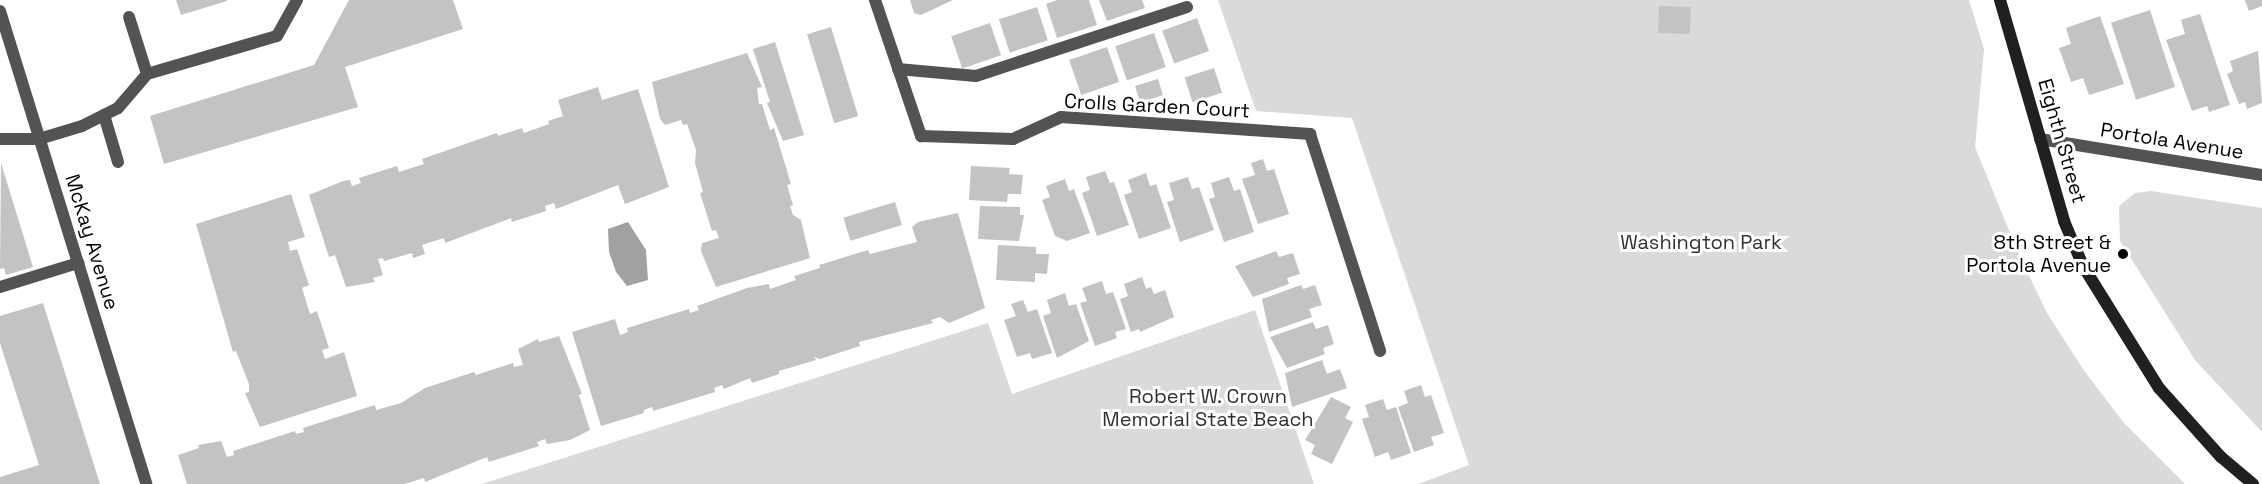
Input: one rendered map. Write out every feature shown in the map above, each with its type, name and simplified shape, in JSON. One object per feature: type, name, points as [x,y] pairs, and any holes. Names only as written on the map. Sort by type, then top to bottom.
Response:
[{"type":"main road","name":"Eighth Street","points":[[2000,0],[2064,221],[2107,309],[2159,388],[2221,457],[2253,484]]},
{"type":"street","name":"Crolls Garden Court","points":[[875,0],[921,136],[1013,139],[1061,117],[1310,134],[1380,351]]},
{"type":"street","points":[[0,139],[39,139],[104,116],[118,108],[147,74],[277,36],[292,3]]},
{"type":"street","points":[[898,69],[976,76],[1187,7]]},
{"type":"street","name":"McKay Avenue","points":[[0,11],[146,484]]},
{"type":"street","points":[[129,17],[147,74]]},
{"type":"street","points":[[104,116],[118,162]]},
{"type":"street","name":"Portola Avenue","points":[[2040,139],[2262,175]]},
{"type":"street","points":[[0,287],[78,263]]},
{"type":"green space","name":"Washington Park","points":[[1218,0],[1969,0],[1984,49],[1975,147],[2019,255],[2047,313],[2085,372],[2124,423],[2185,484],[1418,484],[1469,465],[1352,118],[1256,111]]},
{"type":"green space","points":[[2151,191],[2262,208],[2262,432],[2195,360],[2120,241],[2119,206],[2135,193]]},
{"type":"green space","name":"Robert W. Crown Memorial State Beach","points":[[1255,310],[1314,484],[482,484],[988,323],[1012,394]]},
{"type":"shaded area","points":[[628,222],[646,250],[648,280],[627,286],[616,272],[609,252],[608,229]]},
{"type":"building","points":[[176,0],[227,0],[227,1],[181,15]]},
{"type":"building","points":[[349,0],[453,0],[463,29],[345,67],[358,107],[164,164],[150,116],[314,65]]},
{"type":"building","points":[[910,0],[953,0],[921,15],[914,13]]},
{"type":"building","points":[[1057,0],[1089,0],[1097,25],[1057,38],[1046,4]]},
{"type":"building","points":[[1099,0],[1142,0],[1145,8],[1107,21]]},
{"type":"building","points":[[2245,0],[2262,0],[2262,6],[2249,11]]},
{"type":"building","points":[[1659,6],[1691,7],[1690,34],[1658,33]]},
{"type":"building","points":[[1037,7],[1048,40],[1010,53],[999,19]]},
{"type":"building","points":[[2150,10],[2175,87],[2136,100],[2111,23]]},
{"type":"building","points":[[2200,14],[2230,105],[2209,112],[2207,106],[2192,111],[2166,40],[2185,34],[2181,20]]},
{"type":"building","points":[[2100,16],[2124,84],[2089,95],[2083,78],[2071,82],[2059,48],[2071,44],[2066,28]]},
{"type":"building","points":[[1197,18],[1209,51],[1174,64],[1162,31]]},
{"type":"building","points":[[990,23],[1001,55],[962,68],[951,36]]},
{"type":"building","points":[[831,27],[858,116],[834,123],[807,34]]},
{"type":"building","points":[[1154,33],[1166,67],[1127,80],[1115,46]]},
{"type":"building","points":[[775,42],[804,135],[783,141],[767,103],[770,102],[753,49]]},
{"type":"building","points":[[1107,47],[1119,82],[1081,95],[1069,60]]},
{"type":"building","points":[[2258,51],[2262,103],[2247,109],[2245,102],[2239,104],[2227,74],[2233,71],[2230,61]]},
{"type":"building","points":[[747,53],[762,87],[757,88],[759,104],[762,104],[770,130],[774,128],[791,184],[787,185],[793,205],[790,206],[793,215],[801,220],[810,258],[716,287],[701,251],[702,243],[719,238],[716,230],[712,231],[700,193],[703,192],[695,163],[696,150],[687,124],[683,125],[681,120],[665,125],[660,119],[652,82]]},
{"type":"building","points":[[1214,68],[1222,93],[1193,102],[1185,78]]},
{"type":"building","points":[[1158,79],[1163,95],[1140,102],[1135,86]]},
{"type":"building","points":[[598,87],[602,100],[638,89],[669,187],[625,204],[618,185],[556,209],[554,203],[545,206],[546,211],[512,222],[511,218],[445,243],[444,238],[422,245],[425,254],[413,258],[412,253],[384,261],[383,258],[378,259],[383,275],[373,278],[375,282],[346,287],[335,255],[329,257],[309,195],[343,181],[350,180],[352,186],[361,183],[359,178],[397,166],[399,172],[424,164],[422,159],[497,133],[498,136],[522,128],[524,133],[549,124],[548,121],[563,116],[558,100]]},
{"type":"building","points":[[1263,159],[1267,171],[1274,169],[1289,214],[1258,224],[1242,179],[1255,175],[1251,163]]},
{"type":"building","points":[[1,163],[33,267],[6,275],[4,268],[0,269]]},
{"type":"building","points":[[971,166],[1010,168],[1009,174],[1023,175],[1021,194],[1008,194],[1007,202],[969,200]]},
{"type":"building","points":[[1105,171],[1110,183],[1114,182],[1129,225],[1097,236],[1082,193],[1090,190],[1086,177]]},
{"type":"building","points":[[1146,173],[1150,186],[1156,184],[1171,228],[1139,239],[1124,195],[1132,192],[1128,180]]},
{"type":"building","points":[[1188,177],[1192,189],[1199,187],[1214,230],[1180,242],[1167,202],[1174,200],[1169,183]]},
{"type":"building","points":[[1229,177],[1234,191],[1240,189],[1254,232],[1224,242],[1209,199],[1215,197],[1211,183]]},
{"type":"building","points":[[1065,179],[1069,191],[1074,189],[1090,233],[1067,241],[1055,236],[1042,200],[1050,197],[1046,186]]},
{"type":"building","points":[[291,194],[305,237],[288,242],[290,251],[297,249],[309,285],[302,288],[310,314],[317,311],[329,348],[322,350],[325,359],[344,352],[357,396],[260,427],[245,393],[249,392],[249,384],[236,351],[233,352],[196,224]]},
{"type":"building","points":[[895,202],[902,225],[850,241],[843,218]]},
{"type":"building","points":[[980,206],[1020,207],[1020,215],[1024,215],[1019,241],[978,239]]},
{"type":"building","points":[[958,213],[985,308],[949,323],[940,317],[931,320],[933,323],[859,342],[860,346],[820,359],[814,357],[816,360],[779,371],[779,374],[752,383],[750,378],[724,389],[722,385],[714,388],[715,392],[653,411],[652,407],[644,410],[644,413],[601,426],[572,332],[615,319],[620,335],[628,332],[627,328],[689,309],[690,313],[699,310],[697,306],[747,288],[769,284],[770,289],[796,280],[794,276],[820,268],[819,265],[868,250],[870,254],[917,242],[912,227],[918,222]]},
{"type":"building","points":[[998,245],[1036,247],[1036,254],[1049,254],[1047,274],[1035,273],[1035,282],[996,280]]},
{"type":"building","points":[[1276,251],[1279,257],[1293,253],[1300,274],[1287,278],[1289,284],[1253,297],[1235,266]]},
{"type":"building","points":[[1142,277],[1146,289],[1151,287],[1154,294],[1165,290],[1174,317],[1140,332],[1139,329],[1131,332],[1120,299],[1128,296],[1124,284]]},
{"type":"building","points":[[1102,281],[1106,294],[1113,292],[1126,329],[1115,332],[1117,338],[1095,346],[1080,303],[1087,301],[1082,288]]},
{"type":"building","points":[[1301,285],[1303,289],[1315,285],[1322,305],[1309,309],[1312,317],[1269,332],[1262,299]]},
{"type":"building","points":[[1065,293],[1069,306],[1076,304],[1089,341],[1057,358],[1043,316],[1051,313],[1047,300]]},
{"type":"building","points":[[1023,300],[1028,312],[1037,309],[1052,353],[1032,359],[1030,353],[1017,357],[1004,320],[1016,316],[1011,304]]},
{"type":"building","points":[[43,303],[100,484],[0,484],[0,477],[39,465],[0,343],[0,316]]},
{"type":"building","points":[[1313,322],[1316,329],[1328,325],[1334,344],[1323,348],[1325,354],[1287,368],[1270,337]]},
{"type":"building","points":[[559,336],[582,394],[579,395],[590,430],[570,440],[547,444],[545,439],[537,442],[539,446],[489,462],[487,457],[425,482],[424,478],[405,484],[187,484],[178,455],[199,448],[198,445],[221,441],[227,457],[234,455],[233,451],[295,431],[296,434],[304,432],[303,428],[375,405],[376,410],[401,403],[425,388],[474,372],[476,375],[513,363],[514,367],[523,365],[518,349],[538,339],[539,342]]},
{"type":"building","points":[[1322,360],[1327,374],[1340,369],[1347,388],[1292,407],[1285,373]]},
{"type":"building","points":[[1421,385],[1425,397],[1431,395],[1444,433],[1431,437],[1434,445],[1414,452],[1398,407],[1408,403],[1404,391]]},
{"type":"building","points":[[1331,397],[1351,407],[1345,418],[1353,422],[1332,464],[1311,454],[1315,445],[1305,440]]},
{"type":"building","points":[[1383,399],[1387,410],[1396,407],[1411,453],[1391,460],[1388,452],[1375,457],[1362,419],[1369,417],[1365,405]]},
{"type":"place","name":"8th Street & Portola Avenue","points":[[2123,254]]}]
